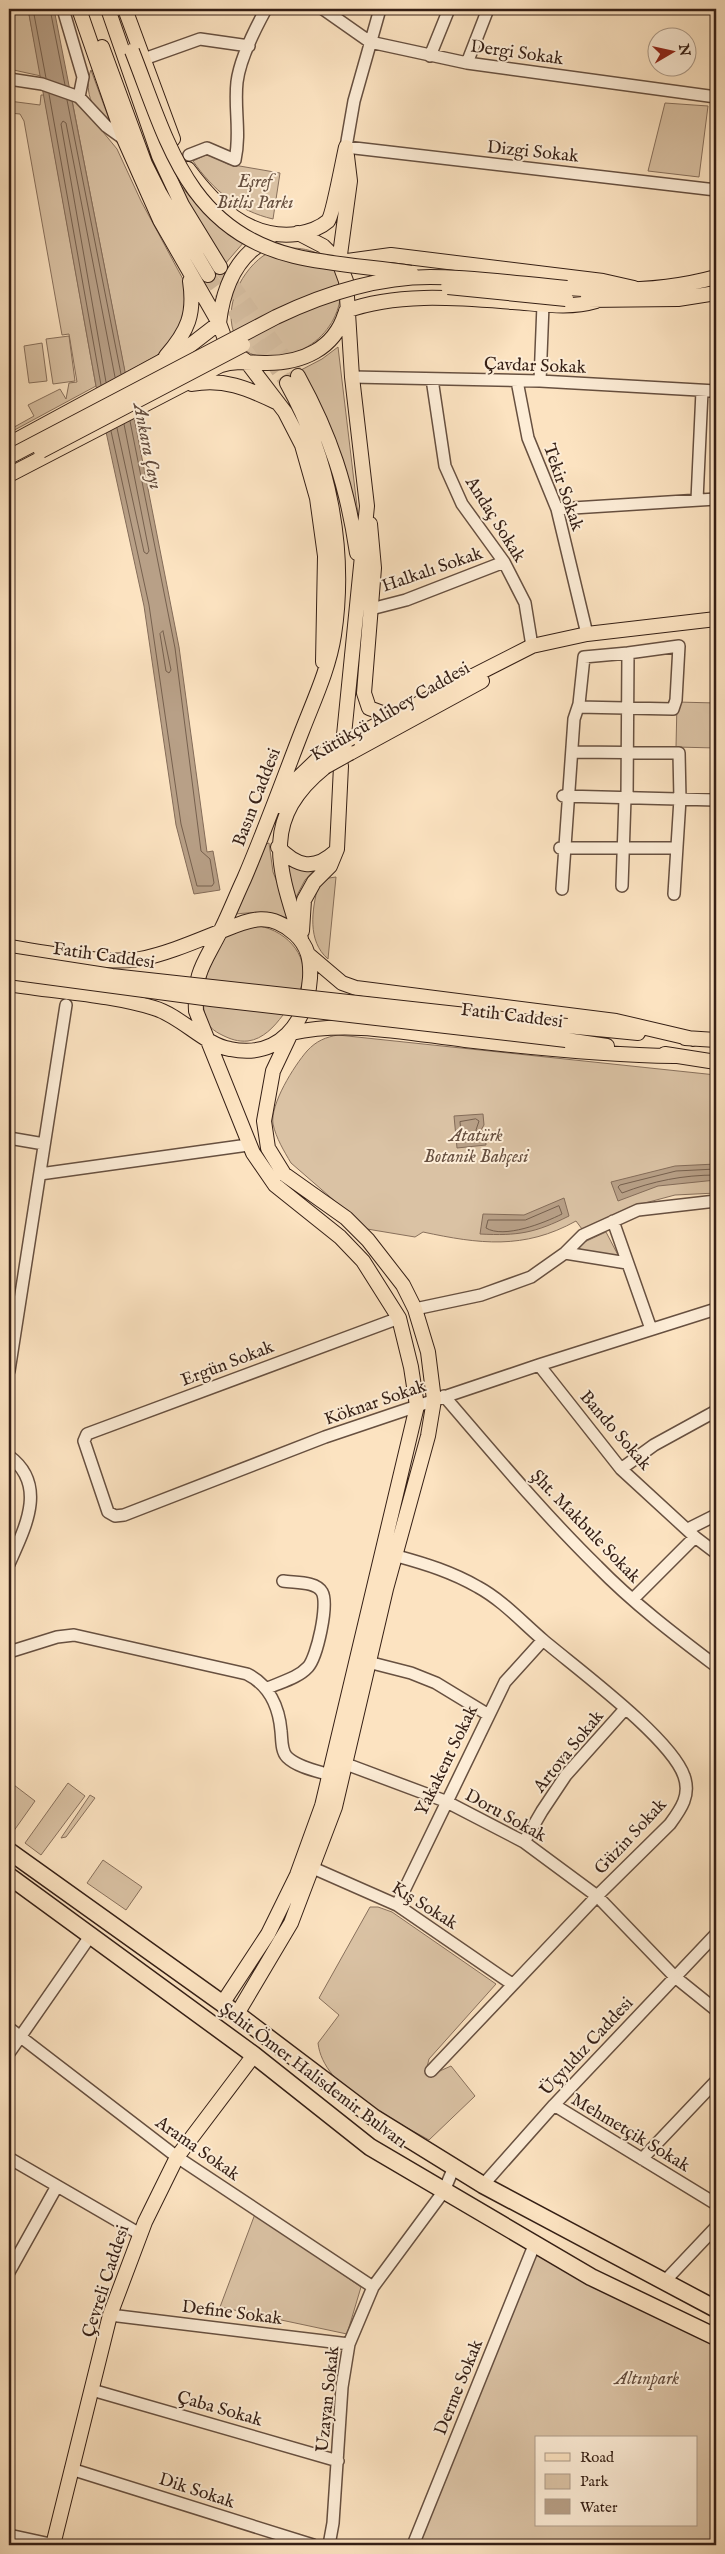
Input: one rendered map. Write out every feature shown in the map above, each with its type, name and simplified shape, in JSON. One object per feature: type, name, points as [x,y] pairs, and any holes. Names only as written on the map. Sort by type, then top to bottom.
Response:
[{"type":"highway","name":"Şehit Ömer Halisdemir Bulvarı","points":[[9,1851],[237,2014],[366,2112],[483,2184],[716,2309]]},
{"type":"highway","name":"Şehit Ömer Halisdemir Bulvarı","points":[[9,1876],[254,2055],[370,2147],[591,2277],[716,2337]]},
{"type":"main road","points":[[79,9],[124,139],[160,220],[189,274],[219,323],[226,342],[232,351],[246,360],[280,404],[302,445],[312,477],[320,518],[326,570],[323,675]]},
{"type":"main road","points":[[88,9],[145,164],[158,192],[208,275]]},
{"type":"main road","points":[[108,9],[161,162],[182,205],[220,267]]},
{"type":"main road","points":[[116,9],[160,128],[177,164],[199,198],[229,225],[255,241],[294,256],[429,277],[567,294],[596,301]]},
{"type":"main road","points":[[125,9],[178,152],[189,170],[208,193],[231,215],[262,233],[277,236],[314,230],[328,220],[333,210],[346,147]]},
{"type":"main road","points":[[346,147],[350,181],[339,262],[348,292],[346,311],[352,377],[367,506],[374,545],[364,693],[369,708],[393,717]]},
{"type":"main road","points":[[298,233],[324,246],[339,262]]},
{"type":"main road","points":[[9,444],[188,346],[219,323],[221,301],[232,275],[249,253],[277,236]]},
{"type":"main road","points":[[339,262],[392,255],[596,280],[634,288]]},
{"type":"main road","points":[[392,255],[384,260],[380,276],[381,288],[394,300]]},
{"type":"main road","points":[[160,362],[182,336],[191,315],[193,302],[189,274]]},
{"type":"main road","points":[[9,466],[164,388],[279,326],[336,301],[372,292],[434,286],[567,294],[594,290],[697,282],[716,276]]},
{"type":"main road","points":[[9,457],[303,304],[346,288],[429,277]]},
{"type":"main road","points":[[9,476],[221,365],[246,360],[274,363],[312,354],[334,336],[346,311],[372,302],[394,300],[473,300],[574,307],[596,301],[678,299],[716,293]]},
{"type":"main road","points":[[323,675],[334,634],[337,564],[333,522],[326,478],[292,380],[334,450],[352,521],[360,571]]},
{"type":"main road","points":[[175,389],[210,381],[226,382],[248,389],[280,404]]},
{"type":"main road","points":[[347,737],[367,506]]},
{"type":"main road","name":"Kütükçü Alibey Caddesi","points":[[301,939],[282,878],[278,847],[282,830],[294,800],[324,761],[347,737],[393,717],[532,646],[587,634],[716,619]]},
{"type":"main road","name":"Kütükçü Alibey Caddesi","points":[[258,847],[298,778],[324,761],[350,752],[467,690],[532,646]]},
{"type":"main road","name":"Basın Caddesi","points":[[220,932],[258,847],[323,675]]},
{"type":"main road","points":[[301,939],[304,900],[314,882],[330,866],[337,849],[341,766]]},
{"type":"main road","points":[[278,847],[300,863],[313,865],[326,860],[337,849]]},
{"type":"main road","points":[[9,947],[86,958],[139,959],[220,932],[240,922],[258,919],[282,923],[301,939],[309,955],[342,982],[356,988],[616,1021],[693,1039]]},
{"type":"main road","points":[[220,932],[201,966],[195,986],[196,1011],[248,1145],[275,1185],[340,1237],[363,1261],[399,1318],[411,1367],[417,1406],[322,1806],[297,1874],[268,1934],[222,2004]]},
{"type":"main road","points":[[237,2014],[291,1923],[335,1808],[368,1662],[439,1398],[415,1309],[403,1285],[368,1240],[346,1218],[284,1174],[268,1148],[264,1121],[272,1071],[306,1001],[310,979],[309,955]]},
{"type":"main road","name":"Fatih Caddesi","points":[[9,960],[112,976],[566,1033],[674,1056],[716,1062]]},
{"type":"main road","name":"Fatih Caddesi","points":[[9,972],[221,1000],[566,1033],[716,1040]]},
{"type":"main road","points":[[9,984],[153,1007],[178,1018],[229,1049],[261,1049],[278,1043],[291,1033],[319,1027],[359,1028],[561,1051],[674,1056]]},
{"type":"main road","name":"Çevreli Caddesi","points":[[54,2545],[110,2315],[140,2234],[177,2157],[254,2055]]},
{"type":"street","points":[[64,9],[83,77],[75,95]]},
{"type":"street","points":[[189,155],[207,148],[235,160],[239,130],[237,81],[248,46],[266,9]]},
{"type":"street","name":"Dergi Sokak","points":[[323,9],[370,42],[430,56],[467,63],[716,97]]},
{"type":"street","points":[[346,147],[354,101],[380,9]]},
{"type":"street","points":[[430,56],[449,9]]},
{"type":"street","points":[[467,63],[488,9]]},
{"type":"street","points":[[144,59],[200,39],[248,46]]},
{"type":"street","points":[[9,79],[42,84],[75,95],[106,126],[124,139]]},
{"type":"street","name":"Dizgi Sokak","points":[[346,147],[716,190]]},
{"type":"street","points":[[540,381],[543,305]]},
{"type":"street","name":"Çavdar Sokak","points":[[352,377],[540,381],[716,392]]},
{"type":"street","name":"Andaç Sokak","points":[[432,379],[445,466],[462,504],[504,562],[525,602],[532,646]]},
{"type":"street","name":"Tekir Sokak","points":[[517,381],[528,438],[557,509],[587,634]]},
{"type":"street","points":[[697,500],[702,391]]},
{"type":"street","points":[[557,509],[716,499]]},
{"type":"street","name":"Halkalı Sokak","points":[[371,608],[406,600],[504,562]]},
{"type":"street","points":[[562,888],[562,848],[566,796],[574,719],[578,707],[584,657],[678,646],[676,700],[673,709],[578,707]]},
{"type":"street","points":[[622,886],[626,798],[628,653]]},
{"type":"street","points":[[572,752],[679,753],[680,799],[674,894]]},
{"type":"street","points":[[566,796],[716,800]]},
{"type":"street","points":[[562,848],[677,848]]},
{"type":"street","points":[[9,1371],[66,1006]]},
{"type":"street","points":[[9,1138],[44,1144]]},
{"type":"street","points":[[40,1174],[248,1145]]},
{"type":"street","points":[[415,1309],[481,1295],[531,1277],[565,1253],[584,1235],[638,1210],[716,1201]]},
{"type":"street","points":[[613,1221],[651,1329]]},
{"type":"street","points":[[565,1253],[627,1263]]},
{"type":"street","name":"Köknar Sokak","points":[[88,1454],[108,1512],[115,1516],[124,1515],[325,1437],[539,1365],[716,1309]]},
{"type":"street","name":"Ergün Sokak","points":[[88,1454],[84,1441],[87,1434],[399,1318]]},
{"type":"street","name":"Bando Sokak","points":[[539,1365],[621,1469],[691,1533],[716,1553]]},
{"type":"street","name":"Şht. Makbule Sokak","points":[[439,1398],[597,1567],[633,1600],[716,1666]]},
{"type":"street","points":[[621,1469],[654,1445],[716,1411]]},
{"type":"street","points":[[9,1456],[24,1470],[31,1492],[27,1519],[9,1564]]},
{"type":"street","points":[[633,1600],[691,1533],[716,1515]]},
{"type":"street","name":"Güzin Sokak","points":[[397,1556],[444,1569],[480,1588],[625,1709],[677,1762],[685,1777],[686,1794],[682,1806],[670,1824],[597,1896],[431,2070]]},
{"type":"street","points":[[268,1688],[297,1675],[310,1666],[320,1636],[325,1604],[322,1592],[315,1585],[283,1581]]},
{"type":"street","points":[[9,1652],[57,1637],[74,1635],[247,1674],[268,1688],[281,1726],[286,1756],[294,1762],[330,1775]]},
{"type":"street","name":"Yakakent Sokak","points":[[397,1905],[487,1714],[505,1682],[544,1640]]},
{"type":"street","points":[[368,1662],[411,1673],[436,1683],[487,1714]]},
{"type":"street","name":"Artova Sokak","points":[[524,1842],[566,1775],[625,1709]]},
{"type":"street","name":"Doru Sokak","points":[[346,1764],[445,1801],[524,1842],[597,1896],[675,1977],[716,2010]]},
{"type":"street","name":"Kış Sokak","points":[[313,1868],[397,1905],[512,1984]]},
{"type":"street","name":"Üçyıldız Caddesi","points":[[483,2184],[554,2105],[716,1934]]},
{"type":"street","points":[[9,2053],[92,1935]]},
{"type":"street","name":"Arama Sokak","points":[[9,2028],[177,2157],[373,2287]]},
{"type":"street","points":[[642,2159],[716,2081]]},
{"type":"street","name":"Mehmetçik Sokak","points":[[554,2105],[716,2204]]},
{"type":"street","points":[[9,2158],[140,2234]]},
{"type":"street","name":"Uzayan Sokak","points":[[329,2545],[338,2460],[342,2387],[349,2344],[373,2287],[444,2191],[454,2167]]},
{"type":"street","points":[[9,2272],[56,2186]]},
{"type":"street","points":[[664,2282],[716,2227]]},
{"type":"street","name":"Derme Sokak","points":[[413,2545],[535,2243]]},
{"type":"street","name":"Define Sokak","points":[[110,2315],[349,2344]]},
{"type":"street","name":"Çaba Sokak","points":[[92,2390],[338,2460]]},
{"type":"street","name":"Dik Sokak","points":[[71,2469],[312,2545]]},
{"type":"street","points":[[9,2535],[54,2545]]},
{"type":"green space","points":[[9,9],[28,9],[41,76],[9,69]]},
{"type":"green space","points":[[91,70],[109,119],[97,111],[90,98],[88,84]]},
{"type":"green space","points":[[41,95],[44,95],[96,386],[9,433],[9,430],[34,416],[28,405],[60,389],[66,399],[69,383],[77,382],[69,334],[62,335],[24,121],[20,114],[9,113],[9,101],[40,105]]},
{"type":"green space","points":[[72,100],[85,110],[117,149],[141,201],[185,283],[185,314],[167,346],[156,356],[125,373]]},
{"type":"green space","points":[[665,103],[708,106],[699,177],[648,171]]},
{"type":"green space","name":"Eşref Bitlis Parkı","points":[[208,154],[228,164],[280,173],[273,219],[238,205],[227,198],[209,181],[193,161]]},
{"type":"green space","points":[[181,186],[210,217],[244,242],[225,264],[179,187]]},
{"type":"green space","points":[[288,248],[315,252],[332,265],[340,284],[339,305],[330,326],[313,343],[289,354],[253,355],[241,346],[234,332],[231,320],[235,296],[239,284],[254,264],[266,254]]},
{"type":"green space","points":[[69,336],[75,381],[53,384],[46,339]]},
{"type":"green space","points":[[42,343],[47,381],[29,383],[24,346]]},
{"type":"green space","points":[[338,347],[359,523],[342,464],[328,425],[301,370],[322,359]]},
{"type":"green space","points":[[677,702],[716,703],[716,748],[676,747]]},
{"type":"green space","points":[[269,843],[273,872],[290,915],[287,918],[275,914],[236,914],[266,844]]},
{"type":"green space","points":[[284,862],[315,869],[305,880],[294,901]]},
{"type":"green space","points":[[336,877],[328,959],[321,952],[317,943],[314,934],[313,915],[318,886],[329,878]]},
{"type":"green space","points":[[259,926],[279,934],[295,948],[303,968],[303,979],[297,996],[272,1028],[259,1038],[237,1041],[219,1033],[207,1023],[204,997],[207,974],[215,951],[227,936],[246,928]]},
{"type":"green space","name":"Atatürk Botanik Bahçesi","points":[[338,1035],[716,1075],[716,1193],[675,1195],[630,1207],[582,1229],[576,1221],[538,1237],[501,1242],[463,1239],[423,1232],[415,1237],[367,1229],[291,1163],[278,1139],[273,1124],[275,1106],[279,1096],[302,1058],[318,1042]]},
{"type":"green space","points":[[606,1232],[618,1255],[609,1259],[582,1252],[578,1245]]},
{"type":"green space","points":[[68,1783],[85,1796],[41,1855],[25,1843]]},
{"type":"green space","points":[[14,1785],[35,1801],[13,1832],[9,1829],[9,1792]]},
{"type":"green space","points":[[90,1795],[95,1798],[66,1837],[61,1838]]},
{"type":"green space","points":[[103,1860],[142,1887],[126,1910],[87,1883]]},
{"type":"green space","points":[[370,1907],[378,1907],[392,1912],[496,1984],[429,2059],[427,2067],[433,2074],[451,2066],[475,2096],[429,2140],[379,2112],[346,2088],[332,2075],[323,2060],[318,2043],[339,2015],[319,1998]]},
{"type":"green space","points":[[255,2214],[361,2287],[347,2334],[220,2307]]},
{"type":"green space","name":"Altınpark","points":[[535,2243],[678,2327],[716,2346],[716,2545],[413,2545]]},
{"type":"water","points":[[28,9],[54,9],[179,647],[207,852],[213,851],[220,890],[194,894],[176,825],[144,606],[96,386]]},
{"type":"water","points":[[483,1114],[484,1125],[481,1130],[485,1133],[486,1145],[457,1148],[454,1116]]},
{"type":"water","points":[[716,1164],[716,1180],[658,1186],[618,1201],[611,1182],[675,1166]]},
{"type":"water","points":[[564,1198],[569,1216],[557,1222],[536,1230],[516,1234],[480,1234],[483,1214],[524,1215]]},
{"type":"tunnel","points":[[220,267],[298,376]]},
{"type":"tunnel","points":[[208,275],[287,383]]},
{"type":"water label","name":"Ankara Çayı","points":[[149,446]]}]
